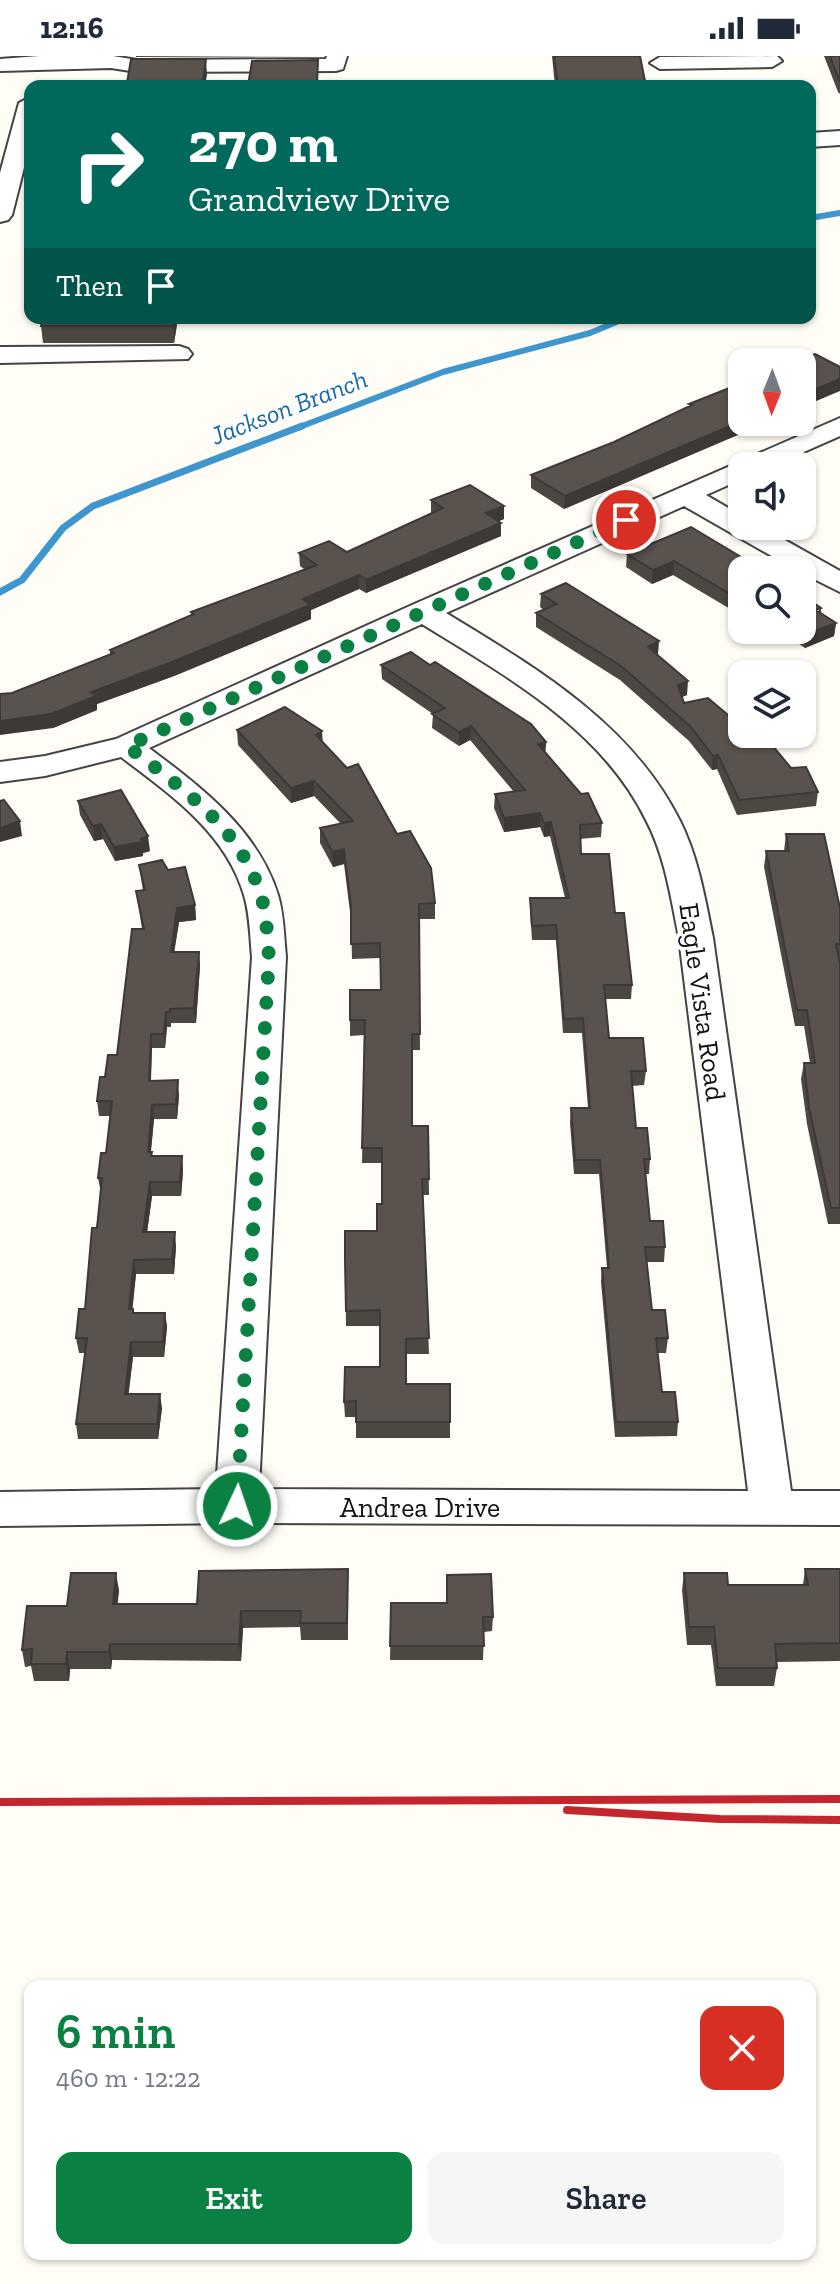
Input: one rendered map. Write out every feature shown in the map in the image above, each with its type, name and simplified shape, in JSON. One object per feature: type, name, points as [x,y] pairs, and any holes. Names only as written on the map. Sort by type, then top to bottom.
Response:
[{"type":"street","points":[[0,65],[39,67],[111,59],[137,66],[336,65],[337,56]]},
{"type":"street","points":[[660,63],[774,64]]},
{"type":"street","points":[[0,215],[24,122]]},
{"type":"street","points":[[0,355],[179,354]]},
{"type":"street","points":[[782,452],[840,426]]},
{"type":"street","points":[[0,772],[45,766],[127,746],[728,475]]},
{"type":"street","points":[[685,495],[840,583]]},
{"type":"street","name":"Eagle Vista Road","points":[[422,611],[574,710],[624,762],[662,818],[682,870],[696,938],[772,1508]]},
{"type":"street","points":[[127,746],[210,811],[240,849],[261,896],[269,957],[237,1506]]},
{"type":"street","name":"Andrea Drive","points":[[0,1509],[237,1506],[840,1508]]},
{"type":"building","points":[[554,56],[640,56],[645,80],[557,80]]},
{"type":"building","points":[[830,56],[840,56],[840,81],[839,80]]},
{"type":"building","points":[[131,59],[206,59],[203,80],[128,80]]},
{"type":"building","points":[[318,60],[317,80],[249,80],[252,61]]},
{"type":"building","points":[[42,324],[173,324],[173,326]]},
{"type":"building","points":[[816,355],[840,367],[840,379],[816,389]]},
{"type":"building","points":[[728,389],[728,427],[565,496],[531,475],[614,442],[692,405],[689,404]]},
{"type":"building","points":[[470,485],[504,506],[486,513],[501,523],[366,580],[359,575],[303,599],[310,605],[91,692],[96,696],[51,714],[0,721],[0,694],[12,693],[114,653],[110,650],[194,614],[191,612],[317,565],[299,553],[329,541],[347,552],[443,508],[431,500]]},
{"type":"building","points":[[691,527],[740,556],[728,556],[728,593],[674,561],[653,570],[627,554]]},
{"type":"building","points":[[566,583],[659,641],[648,647],[688,681],[678,685],[684,703],[708,698],[728,715],[728,748],[775,748],[791,768],[806,767],[818,792],[739,800],[718,755],[713,756],[691,727],[621,666],[536,613],[557,604],[541,594]]},
{"type":"building","points":[[816,610],[836,623],[816,631]]},
{"type":"building","points":[[411,652],[430,665],[435,662],[531,724],[546,742],[538,744],[581,794],[588,793],[602,823],[580,825],[581,854],[609,854],[615,913],[624,913],[632,985],[604,985],[609,1038],[643,1038],[646,1071],[631,1071],[636,1128],[647,1128],[650,1159],[644,1159],[650,1221],[663,1221],[665,1247],[645,1247],[652,1310],[665,1310],[668,1338],[656,1338],[662,1392],[675,1392],[678,1422],[616,1422],[602,1268],[609,1268],[600,1160],[575,1160],[571,1108],[590,1108],[583,1018],[564,1019],[556,925],[532,926],[530,898],[569,898],[551,822],[544,823],[540,813],[504,818],[495,794],[525,790],[471,726],[459,732],[432,714],[445,708],[381,665]]},
{"type":"building","points":[[285,707],[322,731],[316,735],[347,768],[358,764],[397,834],[410,831],[431,868],[435,903],[419,904],[420,1034],[412,1034],[412,1126],[428,1126],[429,1179],[422,1179],[429,1338],[406,1339],[406,1384],[450,1384],[450,1422],[356,1422],[356,1401],[344,1402],[345,1367],[380,1367],[380,1310],[346,1311],[345,1231],[377,1231],[377,1204],[382,1204],[382,1148],[362,1148],[365,1020],[350,1020],[350,990],[381,990],[380,943],[351,944],[351,907],[344,849],[332,852],[320,828],[353,821],[314,781],[291,788],[237,730]]},
{"type":"building","points":[[121,790],[148,836],[141,839],[142,842],[114,847],[101,824],[93,826],[78,801]]},
{"type":"building","points":[[4,800],[20,821],[0,828],[0,801]]},
{"type":"building","points":[[786,834],[824,834],[840,908],[840,944],[836,944],[840,964],[840,1208],[831,1208],[809,1108],[804,1063],[815,1063],[807,1010],[797,1010],[766,851],[789,851]]},
{"type":"building","points":[[162,860],[168,870],[185,867],[195,905],[177,908],[171,952],[199,952],[194,1008],[170,1009],[166,1012],[164,1034],[151,1034],[149,1081],[178,1080],[176,1104],[152,1105],[148,1152],[152,1152],[151,1156],[182,1156],[180,1182],[150,1182],[143,1232],[175,1232],[172,1259],[134,1260],[129,1309],[133,1309],[133,1313],[165,1313],[163,1342],[131,1342],[125,1394],[160,1394],[157,1424],[76,1424],[87,1338],[76,1338],[79,1309],[85,1309],[92,1228],[97,1228],[101,1153],[106,1153],[112,1101],[97,1101],[100,1077],[105,1077],[108,1055],[117,1055],[132,929],[144,929],[136,891],[145,890],[139,865]]},
{"type":"building","points":[[348,1569],[347,1623],[300,1623],[301,1611],[241,1611],[239,1644],[110,1644],[109,1652],[67,1652],[66,1664],[31,1664],[32,1649],[22,1650],[27,1606],[67,1606],[71,1573],[116,1573],[113,1604],[197,1604],[199,1571]]},
{"type":"building","points":[[805,1569],[840,1569],[840,1643],[775,1644],[777,1668],[718,1668],[714,1627],[689,1627],[684,1573],[727,1573],[728,1585],[808,1585]]},
{"type":"building","points":[[491,1574],[493,1617],[483,1617],[484,1646],[390,1646],[391,1603],[447,1603],[447,1575]]},
{"type":"waterway","name":"Jackson Branch","points":[[816,217],[840,213]]},
{"type":"waterway","name":"Jackson Branch","points":[[297,428],[443,372],[590,333],[612,324]]},
{"type":"waterway","name":"Jackson Branch","points":[[0,592],[22,580],[63,528],[93,506],[302,426]]},
{"type":"railway","points":[[0,1802],[840,1799]]},
{"type":"railway","points":[[567,1810],[720,1819],[840,1820]]},
{"type":"route","points":[[237,1506],[269,957],[261,896],[240,849],[210,811],[127,746],[626,520]]}]
